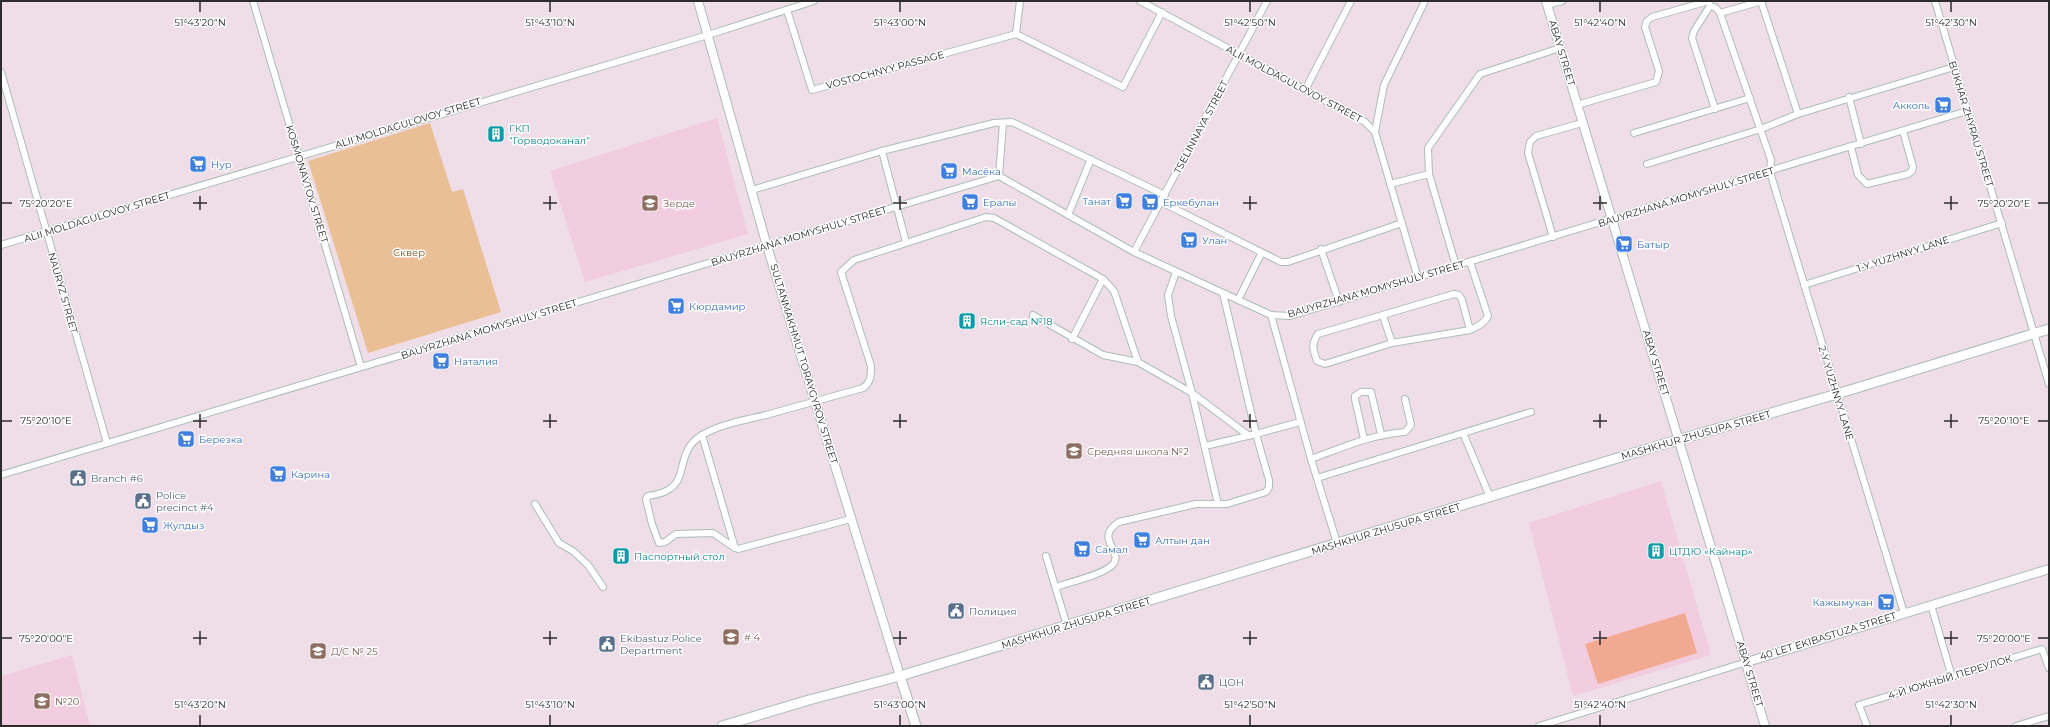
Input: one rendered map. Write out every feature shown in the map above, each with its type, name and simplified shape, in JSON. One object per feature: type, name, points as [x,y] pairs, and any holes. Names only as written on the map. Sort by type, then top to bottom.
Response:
[{"type":"main road","name":"MASHKHUR ZHUSUPA STREET","points":[[722,726],[810,700],[900,676],[2049,329]]},
{"type":"main road","name":"SULTANMAKHMUT TORAYGYROV STREET","points":[[900,676],[916,726]]},
{"type":"street","name":"KOSMONAVTOV STREET","points":[[253,1],[361,367]]},
{"type":"street","name":"SULTANMAKHMUT TORAYGYROV STREET","points":[[698,1],[767,246],[900,676]]},
{"type":"street","name":"ALII MOLDAGULOVOY STREET","points":[[1,245],[46,233],[298,156],[708,35],[814,1]]},
{"type":"street","points":[[1020,1],[1016,34],[1123,87],[1162,12]]},
{"type":"street","name":"ALII MOLDAGULOVOY STREET","points":[[1140,1],[1365,122],[1375,132]]},
{"type":"street","name":"TSELINNAYA STREET","points":[[1134,252],[1267,1]]},
{"type":"street","points":[[1305,90],[1351,1]]},
{"type":"street","points":[[1418,278],[1375,132],[1384,85],[1425,1]]},
{"type":"street","points":[[1547,3],[1562,1]]},
{"type":"street","points":[[1577,105],[1656,82],[1660,71],[1646,27],[1647,21],[1652,17],[1709,3],[1720,13],[1761,1],[1798,114]]},
{"type":"street","name":"BUKHAR ZHYRAU STREET","points":[[1934,1],[2002,223],[2049,384]]},
{"type":"street","name":"ABAY STREET","points":[[1547,3],[1765,726]]},
{"type":"street","points":[[1709,3],[1694,31],[1692,38],[1714,108]]},
{"type":"street","name":"VOSTOCHNYY PASSAGE","points":[[787,10],[812,90],[1016,34]]},
{"type":"street","name":"2-Y YUZHNYY LANE","points":[[1720,13],[1771,160],[1770,172],[1904,613]]},
{"type":"street","points":[[1456,266],[1429,174],[1428,148],[1480,74],[1560,48]]},
{"type":"street","points":[[1647,164],[1760,129],[1798,114],[1850,97],[1954,67]]},
{"type":"street","name":"NAURYZ STREET","points":[[1,72],[107,443]]},
{"type":"street","points":[[1850,97],[1861,144]]},
{"type":"street","points":[[1634,133],[1750,98]]},
{"type":"street","name":"BAUYRZHANA MOMYSHULY STREET","points":[[1,475],[999,176],[1134,252],[1271,315],[1290,316],[1770,172],[1967,111]]},
{"type":"street","points":[[752,190],[882,151],[994,123],[1012,122],[1165,195]]},
{"type":"street","points":[[1553,237],[1528,153],[1530,142],[1536,136],[1582,122]]},
{"type":"street","points":[[999,176],[1002,123]]},
{"type":"street","points":[[1851,147],[1858,175],[1867,184],[1908,174],[1912,171],[1913,167],[1903,131]]},
{"type":"street","points":[[882,151],[906,242]]},
{"type":"street","points":[[1068,214],[1091,159]]},
{"type":"street","points":[[1390,184],[1429,174]]},
{"type":"street","points":[[1161,202],[1261,254],[1281,262],[1288,262],[1321,249],[1402,223]]},
{"type":"street","points":[[851,519],[747,547],[735,548],[713,533],[676,534],[665,542],[659,543],[652,524],[646,499],[648,496],[666,491],[677,482],[681,474],[683,459],[690,444],[702,435],[726,425],[863,388],[868,384],[871,376],[871,366],[841,272],[854,260],[986,217],[994,218],[1104,280],[1114,292],[1138,362]]},
{"type":"street","name":"1-Y YUZHNYY LANE","points":[[1804,285],[2002,223]]},
{"type":"street","points":[[1321,249],[1339,302]]},
{"type":"street","points":[[1238,300],[1261,254]]},
{"type":"street","points":[[1470,262],[1488,316],[1486,320],[1470,330],[1392,343],[1325,364],[1317,360],[1312,349],[1314,340],[1318,334],[1454,294],[1459,295],[1462,300],[1470,330]]},
{"type":"street","points":[[1176,272],[1168,296],[1171,316],[1192,393],[1218,504]]},
{"type":"street","points":[[1072,339],[1104,280]]},
{"type":"street","points":[[1056,587],[1101,572],[1111,566],[1115,561],[1115,556],[1110,545],[1108,533],[1112,527],[1120,522],[1196,504],[1227,504],[1266,492],[1269,487],[1269,480],[1256,434],[1223,293]]},
{"type":"street","points":[[1033,315],[1072,339],[1103,355],[1138,362],[1192,393],[1249,436]]},
{"type":"street","points":[[1271,315],[1300,422],[1337,543]]},
{"type":"street","points":[[1383,316],[1392,343]]},
{"type":"street","points":[[1364,439],[1355,399],[1355,396],[1361,392],[1370,392],[1381,434]]},
{"type":"street","points":[[1311,459],[1381,434],[1405,432],[1411,425],[1405,399]]},
{"type":"street","points":[[1317,478],[1530,412]]},
{"type":"street","points":[[1204,446],[1249,436],[1300,422]]},
{"type":"street","points":[[1463,433],[1490,497]]},
{"type":"street","points":[[702,435],[735,548]]},
{"type":"street","points":[[535,504],[560,543],[574,551],[588,565],[603,587]]},
{"type":"street","points":[[1046,556],[1067,626]]},
{"type":"street","name":"40 LET EKIBASTUZA STREET","points":[[1539,726],[2049,568]]},
{"type":"street","points":[[1930,605],[1952,677]]},
{"type":"street","name":"4-Й ЮЖНЫЙ ПЕРЕУЛОК","points":[[1867,726],[1859,706],[2042,649],[2049,668]]},
{"type":"street","points":[[2016,726],[2049,716]]},
{"type":"shaded area","name":"Зерде","points":[[717,118],[748,234],[585,282],[550,171]]},
{"type":"shaded area","points":[[1661,481],[1711,655],[1573,696],[1529,523]]},
{"type":"shaded area","points":[[1685,613],[1697,653],[1598,684],[1585,644]]},
{"type":"shaded area","name":"№20","points":[[72,655],[90,726],[1,726],[1,676]]},
{"type":"green space","name":"Сквер","points":[[430,123],[452,192],[463,189],[501,312],[368,353],[308,161]]},
{"type":"place","name":"Акколь","points":[[1943,105]]},
{"type":"place","name":"ГКП \"Горводоканал\"","points":[[496,134]]},
{"type":"place","name":"Нур","points":[[198,164]]},
{"type":"place","name":"Масёка","points":[[949,171]]},
{"type":"place","name":"Танат","points":[[1124,201]]},
{"type":"place","name":"Ералы","points":[[970,202]]},
{"type":"place","name":"Еркебулан","points":[[1150,202]]},
{"type":"place","name":"Зерде","points":[[650,203]]},
{"type":"place","name":"Улан","points":[[1189,240]]},
{"type":"place","name":"Батыр","points":[[1624,244]]},
{"type":"place","name":"Кюрдамир","points":[[676,306]]},
{"type":"place","name":"Ясли-сад №18","points":[[967,321]]},
{"type":"place","name":"Наталия","points":[[441,361]]},
{"type":"place","name":"Березка","points":[[186,439]]},
{"type":"place","name":"Средняя школа №2","points":[[1074,451]]},
{"type":"place","name":"Карина","points":[[278,474]]},
{"type":"place","name":"Branch #6","points":[[78,478]]},
{"type":"place","name":"Police precinct #4","points":[[143,501]]},
{"type":"place","name":"Жулдыз","points":[[150,525]]},
{"type":"place","name":"Алтын дан","points":[[1142,540]]},
{"type":"place","name":"Самал","points":[[1082,549]]},
{"type":"place","name":"ЦТДЮ «Кайнар»","points":[[1656,551]]},
{"type":"place","name":"Паспортный стол","points":[[621,556]]},
{"type":"place","name":"Кажымукан","points":[[1886,602]]},
{"type":"place","name":"Полиция","points":[[956,611]]},
{"type":"place","name":"# 4","points":[[731,637]]},
{"type":"place","name":"Ekibastuz Police Department","points":[[607,644]]},
{"type":"place","name":"Д/С № 25","points":[[318,651]]},
{"type":"place","name":"ЦОН","points":[[1206,682]]},
{"type":"place","name":"№20","points":[[42,701]]}]
